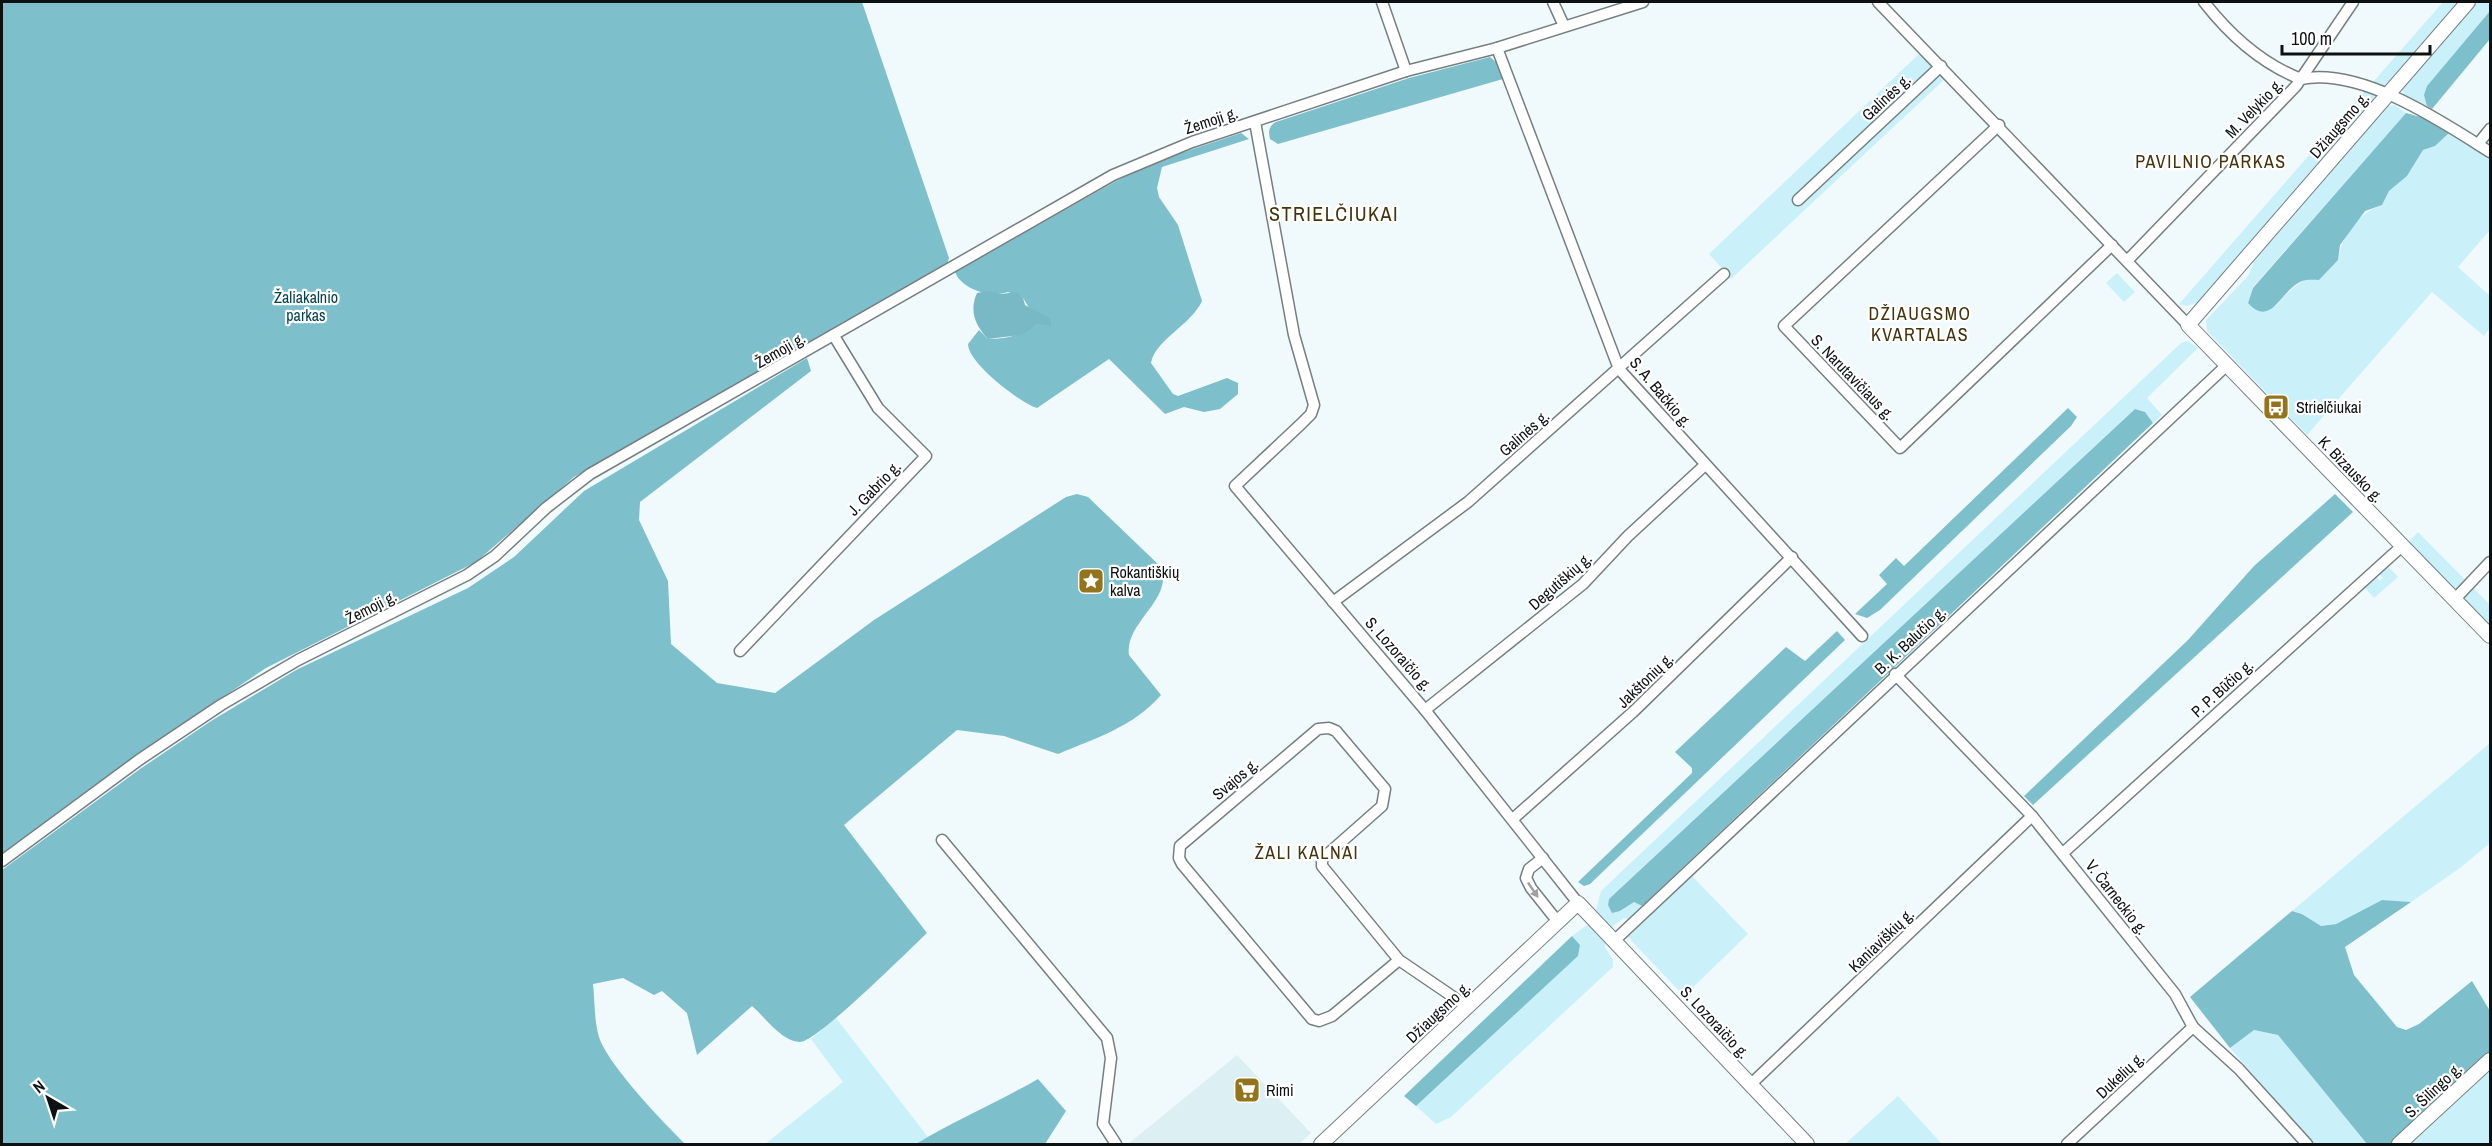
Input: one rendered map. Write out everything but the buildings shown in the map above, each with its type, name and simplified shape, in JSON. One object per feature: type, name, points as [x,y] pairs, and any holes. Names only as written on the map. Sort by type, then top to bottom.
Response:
[{"type":"street","points":[[1382,2],[1406,71]]},
{"type":"street","points":[[1553,2],[1564,26]]},
{"type":"street","name":"Žemoji g.","points":[[2,861],[139,760],[220,705],[298,660],[467,575],[495,556],[546,508],[590,474],[1113,175],[1192,142],[1406,71],[1497,48],[1643,2]]},
{"type":"street","points":[[1878,2],[1999,125],[2188,325]]},
{"type":"street","points":[[2204,2],[2255,53],[2274,68],[2301,79],[2318,75],[2331,76],[2387,94],[2490,152]]},
{"type":"street","name":"M. Velykio g.","points":[[2127,261],[2301,79],[2353,2]]},
{"type":"street","name":"Džiaugsmo g.","points":[[2188,325],[2468,2]]},
{"type":"street","name":"S. A. Bačkio g.","points":[[1497,48],[1619,369],[1862,636]]},
{"type":"street","name":"Galinės g.","points":[[1798,200],[1941,66]]},
{"type":"street","name":"S. Lozoraičio g.","points":[[1255,122],[1294,335],[1314,405],[1311,414],[1235,486],[1514,818],[1578,903],[1615,939],[1807,1144]]},
{"type":"street","name":"S. Narutavičiaus g.","points":[[1999,125],[1784,326],[1900,448],[2112,245]]},
{"type":"street","points":[[2478,144],[2490,129]]},
{"type":"street","name":"Galinės g.","points":[[1333,602],[1468,502],[1724,274]]},
{"type":"street","name":"K. Bizausko g.","points":[[2188,325],[2490,636]]},
{"type":"street","name":"J. Gabrio g.","points":[[740,651],[926,456],[878,408],[834,336]]},
{"type":"street","name":"B. K. Balučio g.","points":[[1615,939],[2227,365]]},
{"type":"street","name":"Degutiškių g.","points":[[1425,710],[1583,584],[1628,536],[1705,465]]},
{"type":"street","name":"P. P. Būčio g.","points":[[2063,853],[2402,546]]},
{"type":"street","name":"Jakštonių g.","points":[[1514,818],[1625,720],[1792,557]]},
{"type":"street","points":[[2455,599],[2490,562]]},
{"type":"street","name":"V. Čarneckio g.","points":[[1895,674],[2032,816],[2175,994],[2193,1027],[2239,1069],[2307,1144]]},
{"type":"street","name":"Svajos g.","points":[[1399,960],[1332,1016],[1319,1021],[1312,1019],[1182,864],[1179,858],[1180,846],[1318,729],[1329,728],[1336,732],[1385,789],[1386,794],[1382,806],[1322,859],[1322,866],[1399,960],[1468,1007]]},
{"type":"street","name":"Kaniaviškių g.","points":[[1750,1085],[2032,816]]},
{"type":"street","points":[[942,840],[1107,1038],[1111,1058],[1103,1124],[1116,1144]]},
{"type":"street","points":[[1543,858],[1529,870],[1526,878],[1531,888],[1558,922]]},
{"type":"street","name":"Džiaugsmo g.","points":[[1321,1144],[1578,903]]},
{"type":"street","name":"Dukelių g.","points":[[2067,1144],[2193,1027]]},
{"type":"street","name":"S. Šilingo g.","points":[[2399,1144],[2490,1060]]},
{"type":"shaded area","points":[[2443,2],[2458,2],[2203,301],[2187,306],[2179,304]]},
{"type":"shaded area","points":[[2474,2],[2490,2],[2490,11],[2427,86],[2427,106],[2405,96],[2401,89]]},
{"type":"shaded area","points":[[1921,52],[1946,78],[1731,279],[1709,254]]},
{"type":"shaded area","points":[[2395,105],[2406,113],[2253,287],[2248,303],[2276,306],[2297,285],[2338,260],[2343,242],[2352,226],[2366,213],[2382,205],[2389,191],[2407,176],[2423,150],[2435,146],[2449,133],[2490,158],[2490,230],[2458,267],[2490,296],[2490,328],[2484,336],[2432,292],[2307,435],[2207,331],[2206,320],[2248,276],[2256,257],[2383,107]]},
{"type":"shaded area","points":[[2117,273],[2135,292],[2124,302],[2106,283]]},
{"type":"shaded area","points":[[987,291],[1002,294],[1016,292],[1023,298],[1025,305],[1051,319],[1051,326],[1039,324],[1021,335],[988,339],[977,323],[974,312],[977,293]]},
{"type":"shaded area","points":[[2188,341],[2198,348],[2147,398],[2162,415],[2153,423],[2145,412],[2135,409],[1609,899],[1608,905],[1620,911],[1634,902],[1642,906],[1629,919],[1624,918],[1612,927],[1596,910],[1601,891],[2181,343]]},
{"type":"shaded area","points":[[2418,532],[2490,605],[2490,630],[2407,544]]},
{"type":"shaded area","points":[[2388,566],[2398,577],[2374,598],[2364,587],[2376,577],[2380,581],[2383,578],[2379,574]]},
{"type":"shaded area","points":[[2490,743],[2490,843],[2460,868],[2411,902],[2382,900],[2336,924],[2320,926],[2303,914],[2292,911]]},
{"type":"shaded area","points":[[1692,876],[1748,934],[1684,996],[1628,937]]},
{"type":"shaded area","points":[[1587,925],[1593,926],[1606,940],[1605,947],[1613,960],[1613,967],[1451,1117],[1436,1124],[1416,1106],[1578,956],[1580,945],[1572,936]]},
{"type":"shaded area","points":[[836,1018],[928,1137],[916,1144],[765,1144],[843,1082],[811,1039]]},
{"type":"shaded area","points":[[2254,1030],[2278,1035],[2367,1144],[2314,1144],[2230,1048]]},
{"type":"shaded area","points":[[1237,1055],[1311,1133],[1299,1144],[1128,1144]]},
{"type":"shaded area","points":[[2490,1068],[2490,1144],[2407,1144]]},
{"type":"shaded area","points":[[1898,1096],[1942,1144],[1845,1144]]},
{"type":"green space","name":"Žaliakalnio parkas","points":[[2,2],[862,2],[949,258],[947,265],[574,477],[476,562],[266,668],[143,751],[2,854]]},
{"type":"green space","points":[[2490,11],[2490,39],[2432,109],[2427,106],[2424,95],[2427,86]]},
{"type":"green space","points":[[1490,57],[1496,62],[1503,79],[1278,144],[1270,139],[1270,129],[1276,122],[1409,78]]},
{"type":"green space","points":[[2406,113],[2424,118],[2449,133],[2435,146],[2423,150],[2407,176],[2389,191],[2382,205],[2365,211],[2340,245],[2338,260],[2319,280],[2302,281],[2269,310],[2263,312],[2256,310],[2248,303],[2253,288]]},
{"type":"green space","points":[[1241,133],[1249,139],[1162,167],[1157,188],[1159,197],[1178,225],[1202,301],[1190,318],[1159,347],[1151,363],[1173,394],[1178,396],[1227,378],[1238,383],[1238,394],[1220,409],[1204,412],[1184,407],[1165,414],[1109,359],[1037,408],[1007,390],[976,361],[968,344],[979,330],[988,339],[995,339],[1027,331],[1039,324],[1023,298],[1008,292],[994,294],[970,288],[955,272],[1118,180],[1169,157]]},
{"type":"green space","points":[[807,358],[811,371],[640,502],[639,520],[668,581],[671,644],[717,683],[775,693],[874,620],[1066,497],[1077,494],[1088,497],[1160,566],[1163,578],[1156,600],[1134,632],[1130,643],[1129,655],[1161,695],[1150,706],[1126,724],[1058,754],[1004,736],[957,730],[844,825],[927,933],[843,1012],[810,1038],[800,1042],[793,1041],[780,1033],[752,1006],[697,1055],[687,1013],[662,991],[654,995],[623,978],[593,984],[597,1027],[606,1052],[638,1094],[685,1144],[2,1144],[2,870],[140,769],[211,721],[296,670],[468,588],[514,557],[584,491]]},
{"type":"green space","points":[[2068,408],[2077,417],[2071,426],[1880,610],[1867,618],[1855,614],[1887,584],[1879,575],[1896,558],[1904,566]]},
{"type":"green space","points":[[2135,409],[2145,412],[2153,423],[1642,906],[1634,902],[1612,913],[1608,905],[1609,899]]},
{"type":"green space","points":[[2335,494],[2353,512],[2033,805],[2024,796],[2188,640],[2254,566]]},
{"type":"green space","points":[[1837,631],[1845,640],[1590,884],[1584,886],[1578,882],[1692,773],[1692,768],[1675,752],[1786,647],[1805,661]]},
{"type":"green space","points":[[2382,900],[2411,902],[2345,947],[2354,975],[2397,1027],[2406,1030],[2419,1024],[2472,981],[2490,1011],[2490,1052],[2390,1144],[2367,1144],[2278,1035],[2254,1030],[2230,1048],[2190,997],[2292,911],[2302,914],[2321,926],[2336,924]]},
{"type":"green space","points":[[1572,936],[1580,945],[1578,956],[1416,1106],[1404,1096]]},
{"type":"green space","points":[[1038,1079],[1066,1111],[1045,1144],[916,1144],[946,1127]]},
{"type":"place","name":"Strielčiukai","points":[[2276,407]]},
{"type":"place","name":"Rokantiškių kalva","points":[[1091,581]]},
{"type":"place","name":"Rimi","points":[[1247,1090]]},
{"type":"district","name":"PAVILNIO PARKAS","points":[[2211,161]]},
{"type":"district","name":"STRIELČIUKAI","points":[[1334,213]]},
{"type":"district","name":"DŽIAUGSMO KVARTALAS","points":[[1920,323]]},
{"type":"district","name":"ŽALI KALNAI","points":[[1307,852]]}]
